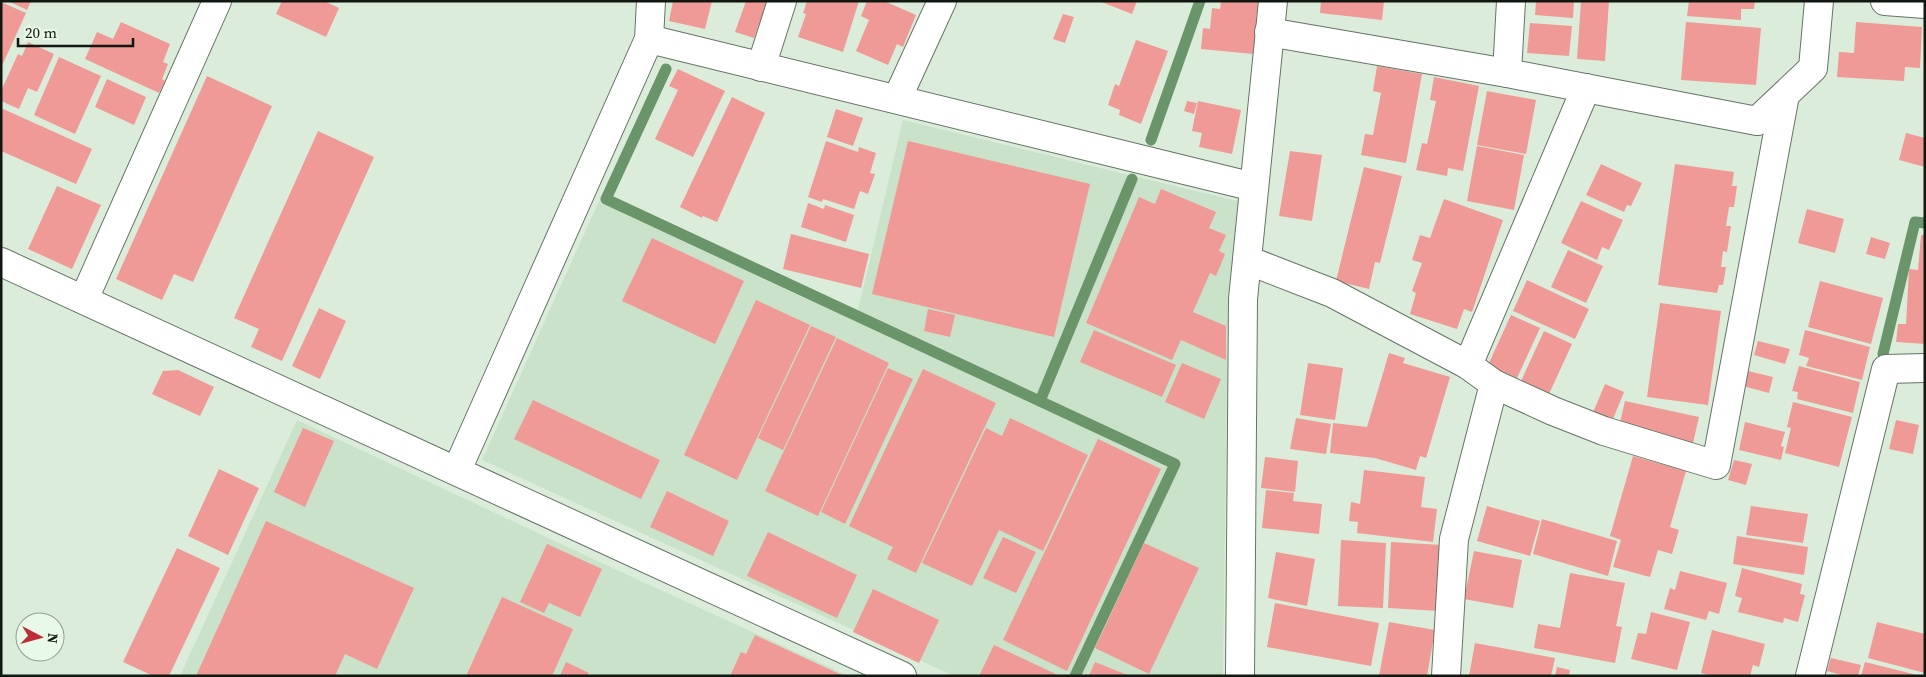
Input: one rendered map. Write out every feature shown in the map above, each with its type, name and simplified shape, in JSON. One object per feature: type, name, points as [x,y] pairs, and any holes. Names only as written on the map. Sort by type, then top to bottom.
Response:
[{"type":"street","points":[[84,299],[217,1]]},
{"type":"street","points":[[457,470],[649,39],[651,1]]},
{"type":"street","points":[[761,66],[782,1]]},
{"type":"street","points":[[897,99],[942,1]]},
{"type":"street","points":[[1240,676],[1243,299],[1273,1]]},
{"type":"street","points":[[1507,73],[1512,1]]},
{"type":"street","points":[[1270,32],[1507,73],[1756,121],[1813,68],[1818,1]]},
{"type":"street","points":[[1885,1],[1925,4]]},
{"type":"street","points":[[649,39],[1254,187]]},
{"type":"street","points":[[1468,365],[1586,88]]},
{"type":"street","points":[[1247,260],[1332,293],[1468,365],[1494,384],[1604,431],[1716,465],[1785,95]]},
{"type":"street","points":[[1,262],[902,676]]},
{"type":"street","points":[[1810,676],[1886,369],[1925,368]]},
{"type":"street","points":[[1446,676],[1454,539],[1494,384]]},
{"type":"shaded area","points":[[903,120],[1129,175],[1039,396],[858,310]]},
{"type":"shaded area","points":[[1137,177],[1238,201],[1228,301],[1223,676],[1080,676],[1181,463],[1045,399]]},
{"type":"shaded area","points":[[599,201],[1169,467],[1070,676],[954,676],[482,460]]},
{"type":"shaded area","points":[[297,420],[608,566],[849,676],[180,676]]},
{"type":"building","points":[[8,1],[31,1],[27,10]]},
{"type":"building","points":[[282,1],[324,1],[339,8],[326,37],[276,14]]},
{"type":"building","points":[[673,1],[712,1],[705,29],[669,21]]},
{"type":"building","points":[[746,1],[767,1],[754,38],[735,32]]},
{"type":"building","points":[[807,1],[859,1],[843,52],[798,37],[806,14],[803,13]]},
{"type":"building","points":[[867,1],[884,1],[916,15],[903,47],[897,44],[888,65],[856,51],[869,20],[861,16]]},
{"type":"building","points":[[1099,1],[1137,1],[1132,14]]},
{"type":"building","points":[[1221,1],[1258,1],[1253,54],[1201,49],[1203,28],[1210,29],[1212,8],[1220,9]]},
{"type":"building","points":[[1321,1],[1384,1],[1382,20],[1320,13]]},
{"type":"building","points":[[1536,1],[1574,1],[1573,18],[1535,15]]},
{"type":"building","points":[[1581,1],[1609,1],[1605,61],[1577,59]]},
{"type":"building","points":[[1689,1],[1755,1],[1754,9],[1741,9],[1741,20],[1687,16]]},
{"type":"building","points":[[1,2],[26,13],[1,68]]},
{"type":"building","points":[[1063,14],[1074,17],[1065,43],[1053,39]]},
{"type":"building","points":[[121,22],[170,44],[163,62],[168,64],[162,79],[165,81],[159,93],[85,59],[97,32],[113,39]]},
{"type":"building","points":[[1686,22],[1761,28],[1756,85],[1681,80]]},
{"type":"building","points":[[1856,22],[1922,27],[1920,68],[1905,67],[1904,81],[1837,77],[1839,52],[1854,53]]},
{"type":"building","points":[[1530,23],[1572,26],[1569,56],[1527,53]]},
{"type":"building","points":[[1136,40],[1168,51],[1141,124],[1119,115],[1120,110],[1108,105],[1115,84],[1119,86]]},
{"type":"building","points":[[28,42],[54,54],[37,92],[28,88],[19,109],[1,101],[1,91],[18,54],[22,56]]},
{"type":"building","points":[[59,57],[101,76],[75,134],[34,115]]},
{"type":"building","points":[[1377,66],[1422,74],[1406,163],[1361,155],[1365,134],[1373,135],[1381,93],[1373,91]]},
{"type":"building","points":[[678,69],[725,91],[693,157],[655,139],[678,90],[669,86]]},
{"type":"building","points":[[207,76],[272,106],[193,282],[174,274],[162,300],[116,279]]},
{"type":"building","points":[[1434,77],[1479,86],[1463,171],[1448,168],[1447,176],[1416,170],[1422,143],[1427,144],[1436,101],[1430,100]]},
{"type":"building","points":[[107,79],[146,97],[134,125],[95,107]]},
{"type":"building","points":[[1487,91],[1536,100],[1526,154],[1477,145]]},
{"type":"building","points":[[732,97],[765,113],[717,222],[703,216],[702,218],[680,207]]},
{"type":"building","points":[[1187,101],[1197,103],[1194,114],[1184,111]]},
{"type":"building","points":[[1198,101],[1241,110],[1232,154],[1199,147],[1202,133],[1192,131]]},
{"type":"building","points":[[1,108],[92,149],[76,184],[1,151]]},
{"type":"building","points":[[836,109],[863,118],[853,146],[827,137]]},
{"type":"building","points":[[318,131],[374,157],[282,361],[251,347],[259,329],[234,318]]},
{"type":"building","points":[[1906,133],[1925,138],[1925,167],[1899,160]]},
{"type":"building","points":[[826,141],[858,152],[859,147],[876,153],[870,173],[875,174],[868,194],[860,191],[854,209],[823,199],[822,202],[808,197]]},
{"type":"building","points":[[908,141],[1090,184],[1054,337],[872,294]]},
{"type":"building","points":[[1477,146],[1524,155],[1514,210],[1467,201]]},
{"type":"building","points":[[1290,151],[1322,155],[1312,221],[1279,216]]},
{"type":"building","points":[[1601,164],[1642,183],[1631,206],[1627,205],[1624,212],[1586,195]]},
{"type":"building","points":[[1675,164],[1734,172],[1732,186],[1737,186],[1734,207],[1729,207],[1726,226],[1731,226],[1727,252],[1723,251],[1721,267],[1726,267],[1723,285],[1719,285],[1717,293],[1658,285]]},
{"type":"building","points":[[1364,167],[1402,176],[1380,263],[1375,262],[1369,289],[1336,281]]},
{"type":"building","points":[[57,186],[101,205],[72,269],[28,249]]},
{"type":"building","points":[[1161,189],[1216,212],[1209,228],[1226,235],[1219,251],[1225,254],[1216,276],[1210,273],[1193,312],[1226,326],[1226,360],[1181,340],[1172,360],[1086,323],[1139,197],[1155,204]]},
{"type":"building","points":[[1444,199],[1503,220],[1472,312],[1464,309],[1457,329],[1410,314],[1416,293],[1412,291],[1422,263],[1412,260],[1420,235],[1430,238]]},
{"type":"building","points":[[1581,201],[1623,220],[1609,250],[1602,247],[1597,260],[1561,243]]},
{"type":"building","points":[[808,203],[824,209],[825,205],[854,215],[846,242],[801,227]]},
{"type":"building","points":[[1807,209],[1844,219],[1835,253],[1798,243]]},
{"type":"building","points":[[791,234],[869,254],[861,288],[783,269]]},
{"type":"building","points":[[1921,235],[1925,235],[1925,344],[1896,342],[1898,324],[1906,324],[1909,269],[1918,270]]},
{"type":"building","points":[[1871,237],[1890,243],[1885,259],[1866,254]]},
{"type":"building","points":[[652,238],[744,281],[715,344],[622,301]]},
{"type":"building","points":[[1568,250],[1603,266],[1586,303],[1551,287]]},
{"type":"building","points":[[1527,280],[1589,309],[1575,339],[1513,311]]},
{"type":"building","points":[[1820,281],[1883,298],[1871,344],[1808,327]]},
{"type":"building","points":[[756,300],[810,325],[737,480],[684,455]]},
{"type":"building","points":[[1660,303],[1721,311],[1708,405],[1647,397]]},
{"type":"building","points":[[319,308],[346,321],[320,379],[292,366]]},
{"type":"building","points":[[928,309],[955,315],[950,337],[924,331]]},
{"type":"building","points":[[1511,315],[1540,328],[1517,378],[1488,365]]},
{"type":"building","points":[[811,326],[836,337],[783,450],[758,438]]},
{"type":"building","points":[[1094,330],[1176,365],[1162,397],[1080,362]]},
{"type":"building","points":[[1805,330],[1870,347],[1862,380],[1806,366],[1809,358],[1799,355]]},
{"type":"building","points":[[1544,331],[1572,344],[1549,394],[1521,381]]},
{"type":"building","points":[[837,338],[889,363],[818,516],[765,491]]},
{"type":"building","points":[[1758,341],[1790,349],[1785,364],[1754,355]]},
{"type":"building","points":[[1389,353],[1405,358],[1403,363],[1450,377],[1426,458],[1420,456],[1416,470],[1375,458],[1330,453],[1333,423],[1367,427]]},
{"type":"building","points":[[1182,363],[1221,379],[1204,419],[1165,402]]},
{"type":"building","points":[[1308,363],[1343,368],[1335,420],[1300,415]]},
{"type":"building","points":[[1799,366],[1860,382],[1853,413],[1797,399],[1798,392],[1792,391]]},
{"type":"building","points":[[888,368],[913,379],[845,524],[821,512]]},
{"type":"building","points":[[923,369],[996,403],[916,573],[887,559],[893,547],[849,526]]},
{"type":"building","points":[[178,370],[214,387],[200,416],[152,394],[163,371]]},
{"type":"building","points":[[1748,371],[1773,377],[1769,393],[1743,386]]},
{"type":"building","points":[[1605,384],[1624,392],[1611,424],[1592,415]]},
{"type":"building","points":[[533,400],[660,460],[641,499],[514,439]]},
{"type":"building","points":[[1625,401],[1699,417],[1693,443],[1619,427]]},
{"type":"building","points":[[1793,402],[1852,417],[1839,467],[1785,453],[1791,428],[1787,427]]},
{"type":"building","points":[[1010,418],[1088,455],[1043,551],[999,530],[972,586],[922,563],[986,428],[1002,436]]},
{"type":"building","points":[[1296,418],[1331,424],[1326,454],[1290,449]]},
{"type":"building","points":[[1896,420],[1919,425],[1913,454],[1889,449]]},
{"type":"building","points":[[1745,422],[1785,432],[1781,446],[1784,447],[1781,460],[1739,450]]},
{"type":"building","points":[[303,428],[334,441],[305,507],[274,492]]},
{"type":"building","points":[[1098,439],[1161,469],[1067,671],[1003,640]]},
{"type":"building","points":[[1633,456],[1686,471],[1670,527],[1679,530],[1672,554],[1658,550],[1650,577],[1613,567],[1621,540],[1610,536]]},
{"type":"building","points":[[1265,457],[1298,461],[1295,492],[1261,488]]},
{"type":"building","points":[[1734,460],[1752,464],[1746,485],[1728,480]]},
{"type":"building","points":[[219,469],[259,488],[228,555],[188,536]]},
{"type":"building","points":[[1364,470],[1425,477],[1421,507],[1437,509],[1433,542],[1357,533],[1358,522],[1349,521],[1351,502],[1360,504]]},
{"type":"building","points":[[1266,490],[1294,493],[1293,501],[1322,504],[1319,534],[1262,528]]},
{"type":"building","points":[[667,491],[729,521],[713,556],[650,527]]},
{"type":"building","points":[[1487,506],[1540,521],[1530,556],[1477,541]]},
{"type":"building","points":[[1751,506],[1808,514],[1803,543],[1746,535]]},
{"type":"building","points":[[1542,519],[1617,541],[1608,576],[1533,554]]},
{"type":"building","points":[[266,521],[414,588],[377,669],[345,654],[335,676],[196,676]]},
{"type":"building","points":[[768,532],[857,575],[837,618],[747,576]]},
{"type":"building","points":[[1737,536],[1808,547],[1804,575],[1733,564]]},
{"type":"building","points":[[1003,537],[1036,552],[1016,593],[983,578]]},
{"type":"building","points":[[1341,540],[1386,543],[1383,608],[1338,606]]},
{"type":"building","points":[[1391,542],[1442,545],[1439,611],[1388,608]]},
{"type":"building","points":[[1144,543],[1199,568],[1149,674],[1095,648]]},
{"type":"building","points":[[547,544],[602,569],[580,617],[549,603],[544,613],[520,602]]},
{"type":"building","points":[[177,548],[220,568],[169,676],[153,676],[123,662]]},
{"type":"building","points":[[1474,551],[1522,560],[1513,608],[1464,599]]},
{"type":"building","points":[[1276,552],[1315,559],[1307,606],[1268,598]]},
{"type":"building","points":[[1742,568],[1802,584],[1800,594],[1805,595],[1798,622],[1784,618],[1783,623],[1738,612],[1742,598],[1735,596]]},
{"type":"building","points":[[1680,571],[1727,583],[1719,614],[1709,611],[1706,620],[1664,609],[1670,588],[1675,590]]},
{"type":"building","points":[[1570,573],[1625,583],[1616,626],[1622,627],[1615,663],[1534,648],[1538,624],[1560,628]]},
{"type":"building","points":[[873,589],[939,620],[919,663],[853,632]]},
{"type":"building","points":[[502,597],[573,629],[552,676],[466,676]]},
{"type":"building","points":[[1275,603],[1379,623],[1371,666],[1267,647]]},
{"type":"building","points":[[1651,612],[1690,622],[1677,670],[1631,659],[1638,633],[1646,634]]},
{"type":"building","points":[[1389,622],[1435,630],[1427,676],[1379,676]]},
{"type":"building","points":[[1877,622],[1925,634],[1925,673],[1868,658]]},
{"type":"building","points":[[1712,630],[1765,644],[1759,667],[1753,665],[1750,676],[1712,676],[1701,673]]},
{"type":"building","points":[[755,635],[844,676],[730,676],[741,652],[746,654]]},
{"type":"building","points":[[1475,643],[1555,658],[1551,676],[1469,676]]},
{"type":"building","points":[[994,645],[1060,676],[979,676]]},
{"type":"building","points":[[1831,658],[1861,665],[1858,676],[1845,676],[1827,671]]},
{"type":"building","points":[[566,662],[589,673],[587,676],[560,676]]},
{"type":"building","points":[[1095,662],[1130,676],[1089,676]]},
{"type":"building","points":[[1865,662],[1917,675],[1917,676],[1861,676]]},
{"type":"building","points":[[1557,667],[1570,670],[1569,676],[1555,676]]},
{"type":"waterway","points":[[1151,140],[1200,1]]},
{"type":"waterway","points":[[666,69],[606,199],[1175,464],[1075,676]]},
{"type":"waterway","points":[[1040,401],[1132,179]]},
{"type":"waterway","points":[[1883,354],[1915,222],[1925,223]]}]
